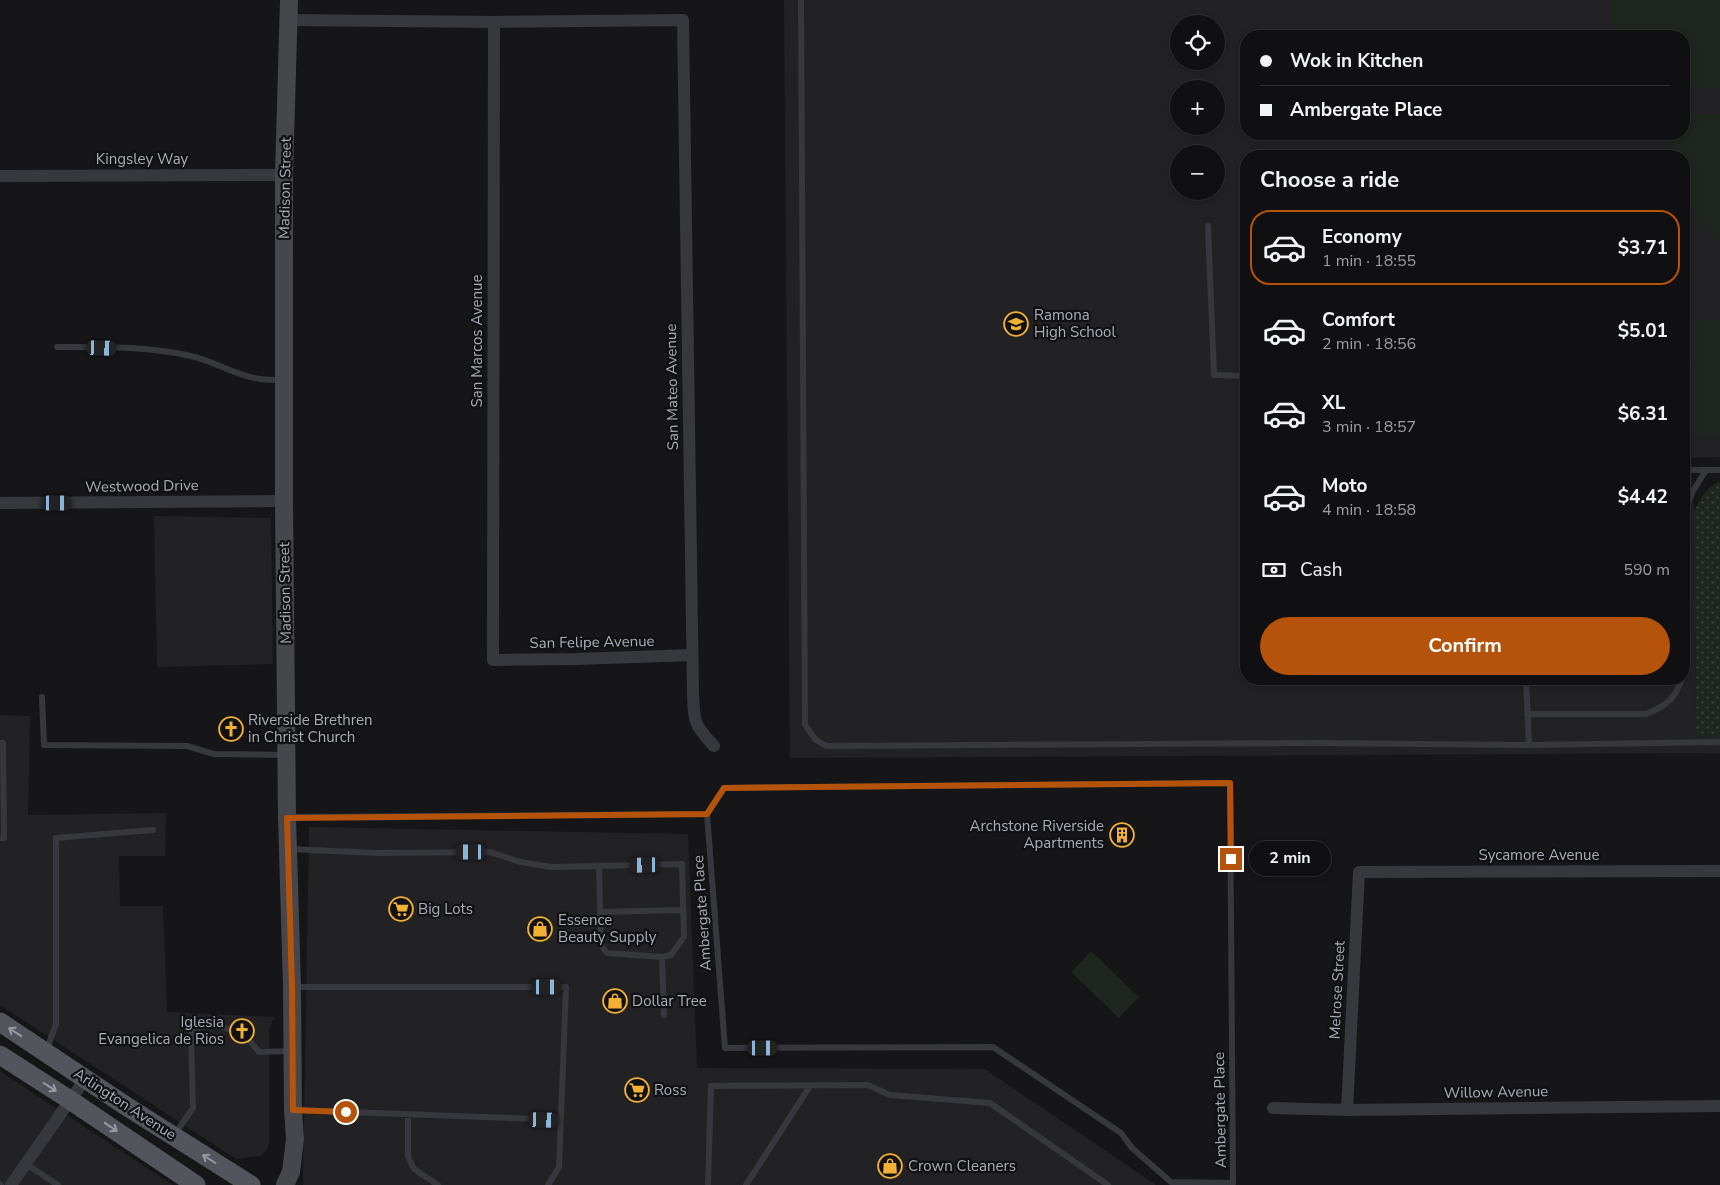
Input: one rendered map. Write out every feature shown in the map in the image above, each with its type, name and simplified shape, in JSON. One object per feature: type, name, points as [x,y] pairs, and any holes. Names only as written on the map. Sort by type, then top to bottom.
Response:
[{"type":"main road","name":"Madison Street","points":[[285,1185],[291,1172],[296,1139],[293,1110],[292,987],[287,818],[284,500],[284,175],[290,20],[289,0]]},
{"type":"main road","name":"Arlington Avenue","points":[[0,1022],[85,1079],[251,1185]]},
{"type":"main road","name":"Arlington Avenue","points":[[0,1055],[196,1185]]},
{"type":"street","points":[[290,20],[494,22]]},
{"type":"street","name":"San Mateo Avenue","points":[[494,22],[683,20],[694,720],[701,733],[714,746]]},
{"type":"street","name":"San Marcos Avenue","points":[[493,660],[494,22]]},
{"type":"street","name":"Kingsley Way","points":[[0,176],[284,175]]},
{"type":"street","name":"Westwood Drive","points":[[0,503],[284,500]]},
{"type":"street","name":"San Felipe Avenue","points":[[493,660],[692,655]]},
{"type":"street","name":"Sycamore Avenue","points":[[1358,872],[1720,871]]},
{"type":"street","name":"Melrose Street","points":[[1347,1110],[1358,872]]},
{"type":"street","points":[[11,1185],[85,1079]]},
{"type":"street","name":"Willow Avenue","points":[[1273,1108],[1347,1110],[1720,1106]]},
{"type":"lane","points":[[801,0],[805,725],[816,740],[826,746],[1308,743],[1529,745],[1720,742]]},
{"type":"lane","points":[[1208,226],[1214,375],[1240,376]]},
{"type":"lane","points":[[57,347],[122,348],[170,352],[193,356],[260,379],[284,380]]},
{"type":"lane","points":[[1690,470],[1720,470]]},
{"type":"lane","points":[[1690,498],[1706,470]]},
{"type":"lane","points":[[1526,685],[1529,745]]},
{"type":"lane","points":[[1527,714],[1646,714],[1663,707],[1677,692],[1680,685]]},
{"type":"lane","points":[[42,697],[44,745],[188,746],[214,754],[287,755]]},
{"type":"lane","points":[[0,743],[3,743],[4,838],[0,838]]},
{"type":"lane","name":"Ambergate Place","points":[[1230,783],[1234,1184],[1171,1182],[1132,1148],[1121,1133],[993,1047],[724,1048],[707,814],[724,788],[1230,783]]},
{"type":"lane","points":[[287,818],[707,814]]},
{"type":"lane","points":[[46,1053],[56,1024],[56,838],[153,830]]},
{"type":"lane","points":[[288,849],[377,853],[490,852],[520,862],[551,867],[682,864],[684,937],[671,956],[608,953],[601,945],[599,866]]},
{"type":"lane","points":[[600,912],[683,910]]},
{"type":"lane","points":[[662,957],[664,1015]]},
{"type":"lane","points":[[292,987],[566,987],[560,1167],[548,1185]]},
{"type":"lane","points":[[174,1136],[193,1108],[191,1034],[206,1022],[244,1034],[259,1052],[292,1051]]},
{"type":"lane","points":[[708,1185],[711,1086],[868,1085],[890,1095],[990,1103],[1108,1185]]},
{"type":"lane","points":[[746,1185],[810,1086]]},
{"type":"lane","points":[[293,1110],[561,1120]]},
{"type":"lane","points":[[408,1114],[408,1157],[414,1169],[438,1185]]},
{"type":"lane","points":[[26,1164],[58,1185]]},
{"type":"shaded area","name":"Ramona High School","points":[[784,0],[1720,0],[1720,457],[1691,458],[1694,511],[1696,734],[1720,735],[1720,753],[790,758]]},
{"type":"shaded area","points":[[1611,0],[1720,0],[1720,87],[1690,87],[1690,30],[1611,30]]},
{"type":"shaded area","points":[[1690,114],[1720,114],[1720,242],[1690,205],[1690,150],[1673,150],[1673,140],[1690,140]]},
{"type":"shaded area","points":[[1693,320],[1720,320],[1720,435],[1695,436]]},
{"type":"shaded area","points":[[1720,482],[1720,735],[1696,735],[1694,511],[1707,490]]},
{"type":"shaded area","points":[[154,516],[271,518],[273,664],[157,667]]},
{"type":"shaded area","points":[[0,715],[30,716],[28,815],[166,813],[165,856],[119,856],[120,906],[163,906],[167,1012],[274,1017],[269,1031],[269,1145],[261,1156],[236,1159],[0,1005]]},
{"type":"shaded area","points":[[309,827],[688,834],[697,1068],[985,1069],[1156,1185],[303,1185]]},
{"type":"shaded area","points":[[1091,951],[1139,997],[1119,1018],[1071,972]]},
{"type":"shaded area","points":[[0,1071],[39,1097],[173,1185],[0,1185]]},
{"type":"place","name":"Ramona High School","points":[[1016,324]]},
{"type":"place","name":"Riverside Brethren in Christ Church","points":[[231,729]]},
{"type":"place","name":"Archstone Riverside Apartments","points":[[1122,835]]},
{"type":"place","name":"Big Lots","points":[[401,909]]},
{"type":"place","name":"Essence Beauty Supply","points":[[540,929]]},
{"type":"place","name":"Dollar Tree","points":[[615,1001]]},
{"type":"place","name":"Iglesia Evangelica de Rios","points":[[242,1031]]},
{"type":"place","name":"Ross","points":[[637,1090]]},
{"type":"place","name":"Crown Cleaners","points":[[890,1166]]},
{"type":"route","points":[[346,1112],[293,1110],[292,987],[287,818],[707,814],[724,788],[1230,783],[1231,859]]}]
